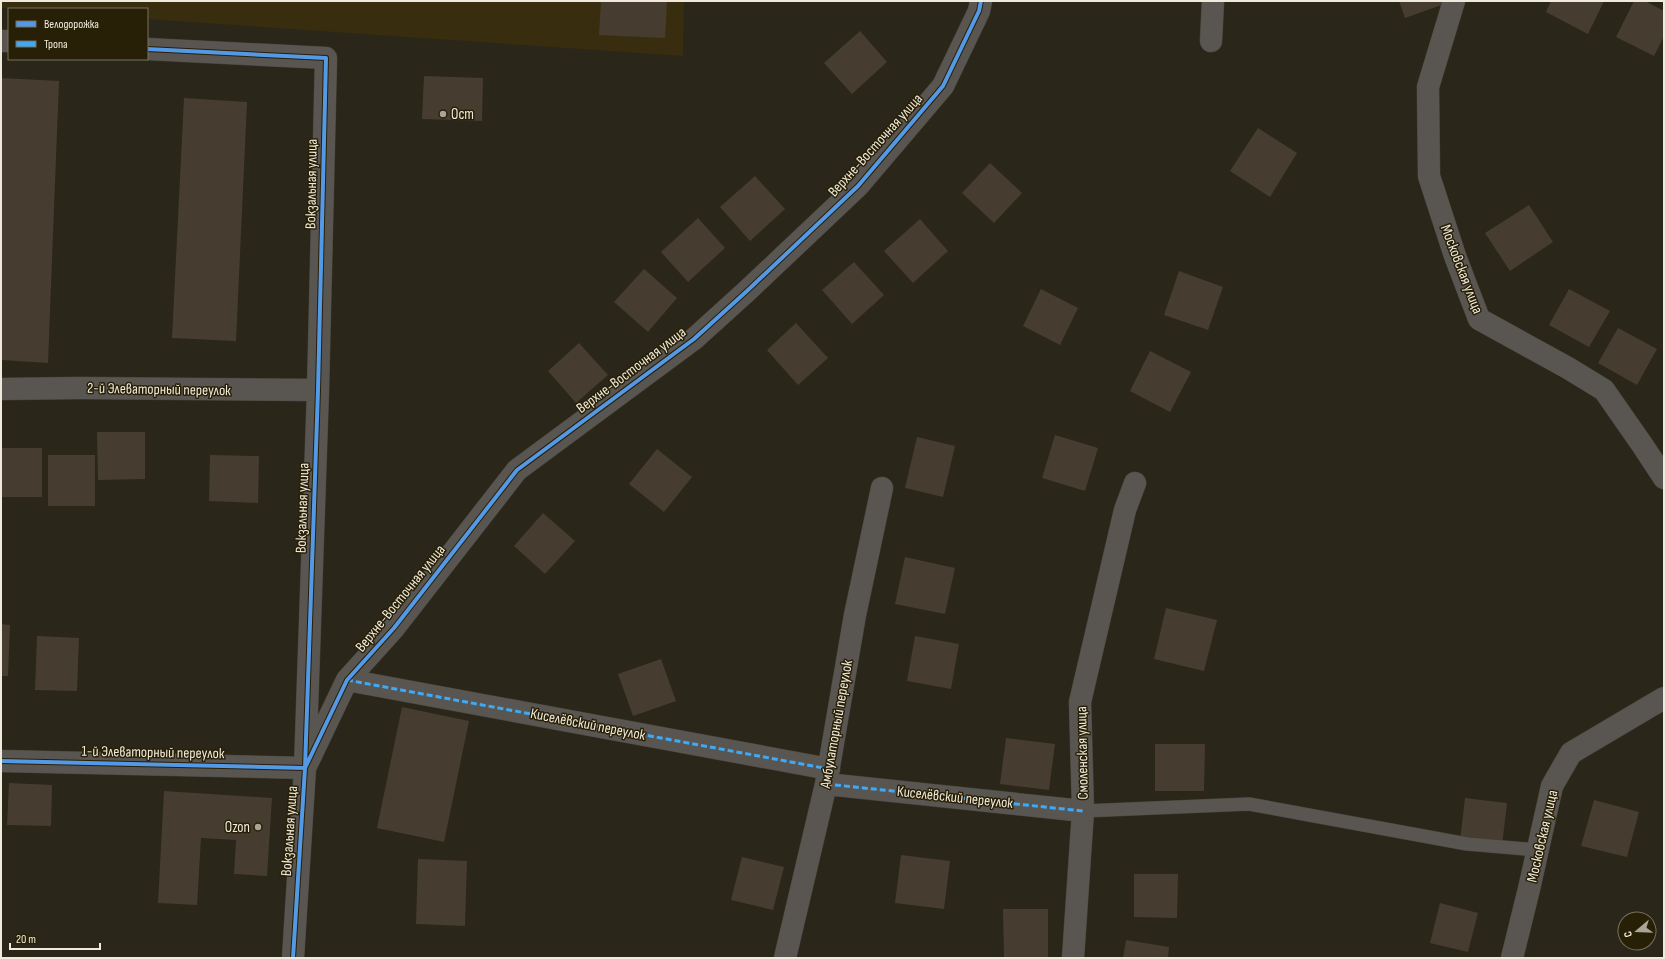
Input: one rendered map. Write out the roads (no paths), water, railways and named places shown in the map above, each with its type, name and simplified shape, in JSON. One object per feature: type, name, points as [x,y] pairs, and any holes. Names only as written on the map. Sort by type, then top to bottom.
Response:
[{"type":"street","name":"Верхне-Восточная улица","points":[[305,768],[348,680],[394,628],[517,470],[694,339],[858,186],[943,86],[979,11],[981,1]]},
{"type":"street","points":[[1211,41],[1213,1]]},
{"type":"street","name":"Московская улица","points":[[1454,1],[1428,87],[1429,176],[1455,256],[1479,318],[1604,390],[1664,478]]},
{"type":"street","name":"Вокзальная улица","points":[[148,49],[326,58],[318,390],[305,768],[293,958]]},
{"type":"street","name":"2-й Элеваторный переулок","points":[[1,389],[80,388],[318,390]]},
{"type":"street","name":"Смоленская улица","points":[[1073,958],[1083,811],[1080,702],[1126,510],[1135,483]]},
{"type":"street","name":"Амбулаторный переулок","points":[[785,958],[828,777],[855,615],[882,488]]},
{"type":"street","name":"Киселёвский переулок","points":[[348,680],[828,777],[1083,811]]},
{"type":"street","name":"Московская улица","points":[[1512,958],[1552,786],[1571,753],[1664,698]]},
{"type":"street","name":"1-й Элеваторный переулок","points":[[1,761],[305,768]]},
{"type":"lane","points":[[1083,811],[1249,804],[1467,844],[1538,850]]},
{"type":"place","name":"Ост","points":[[443,114]]},
{"type":"place","name":"Ozon","points":[[258,827]]}]
